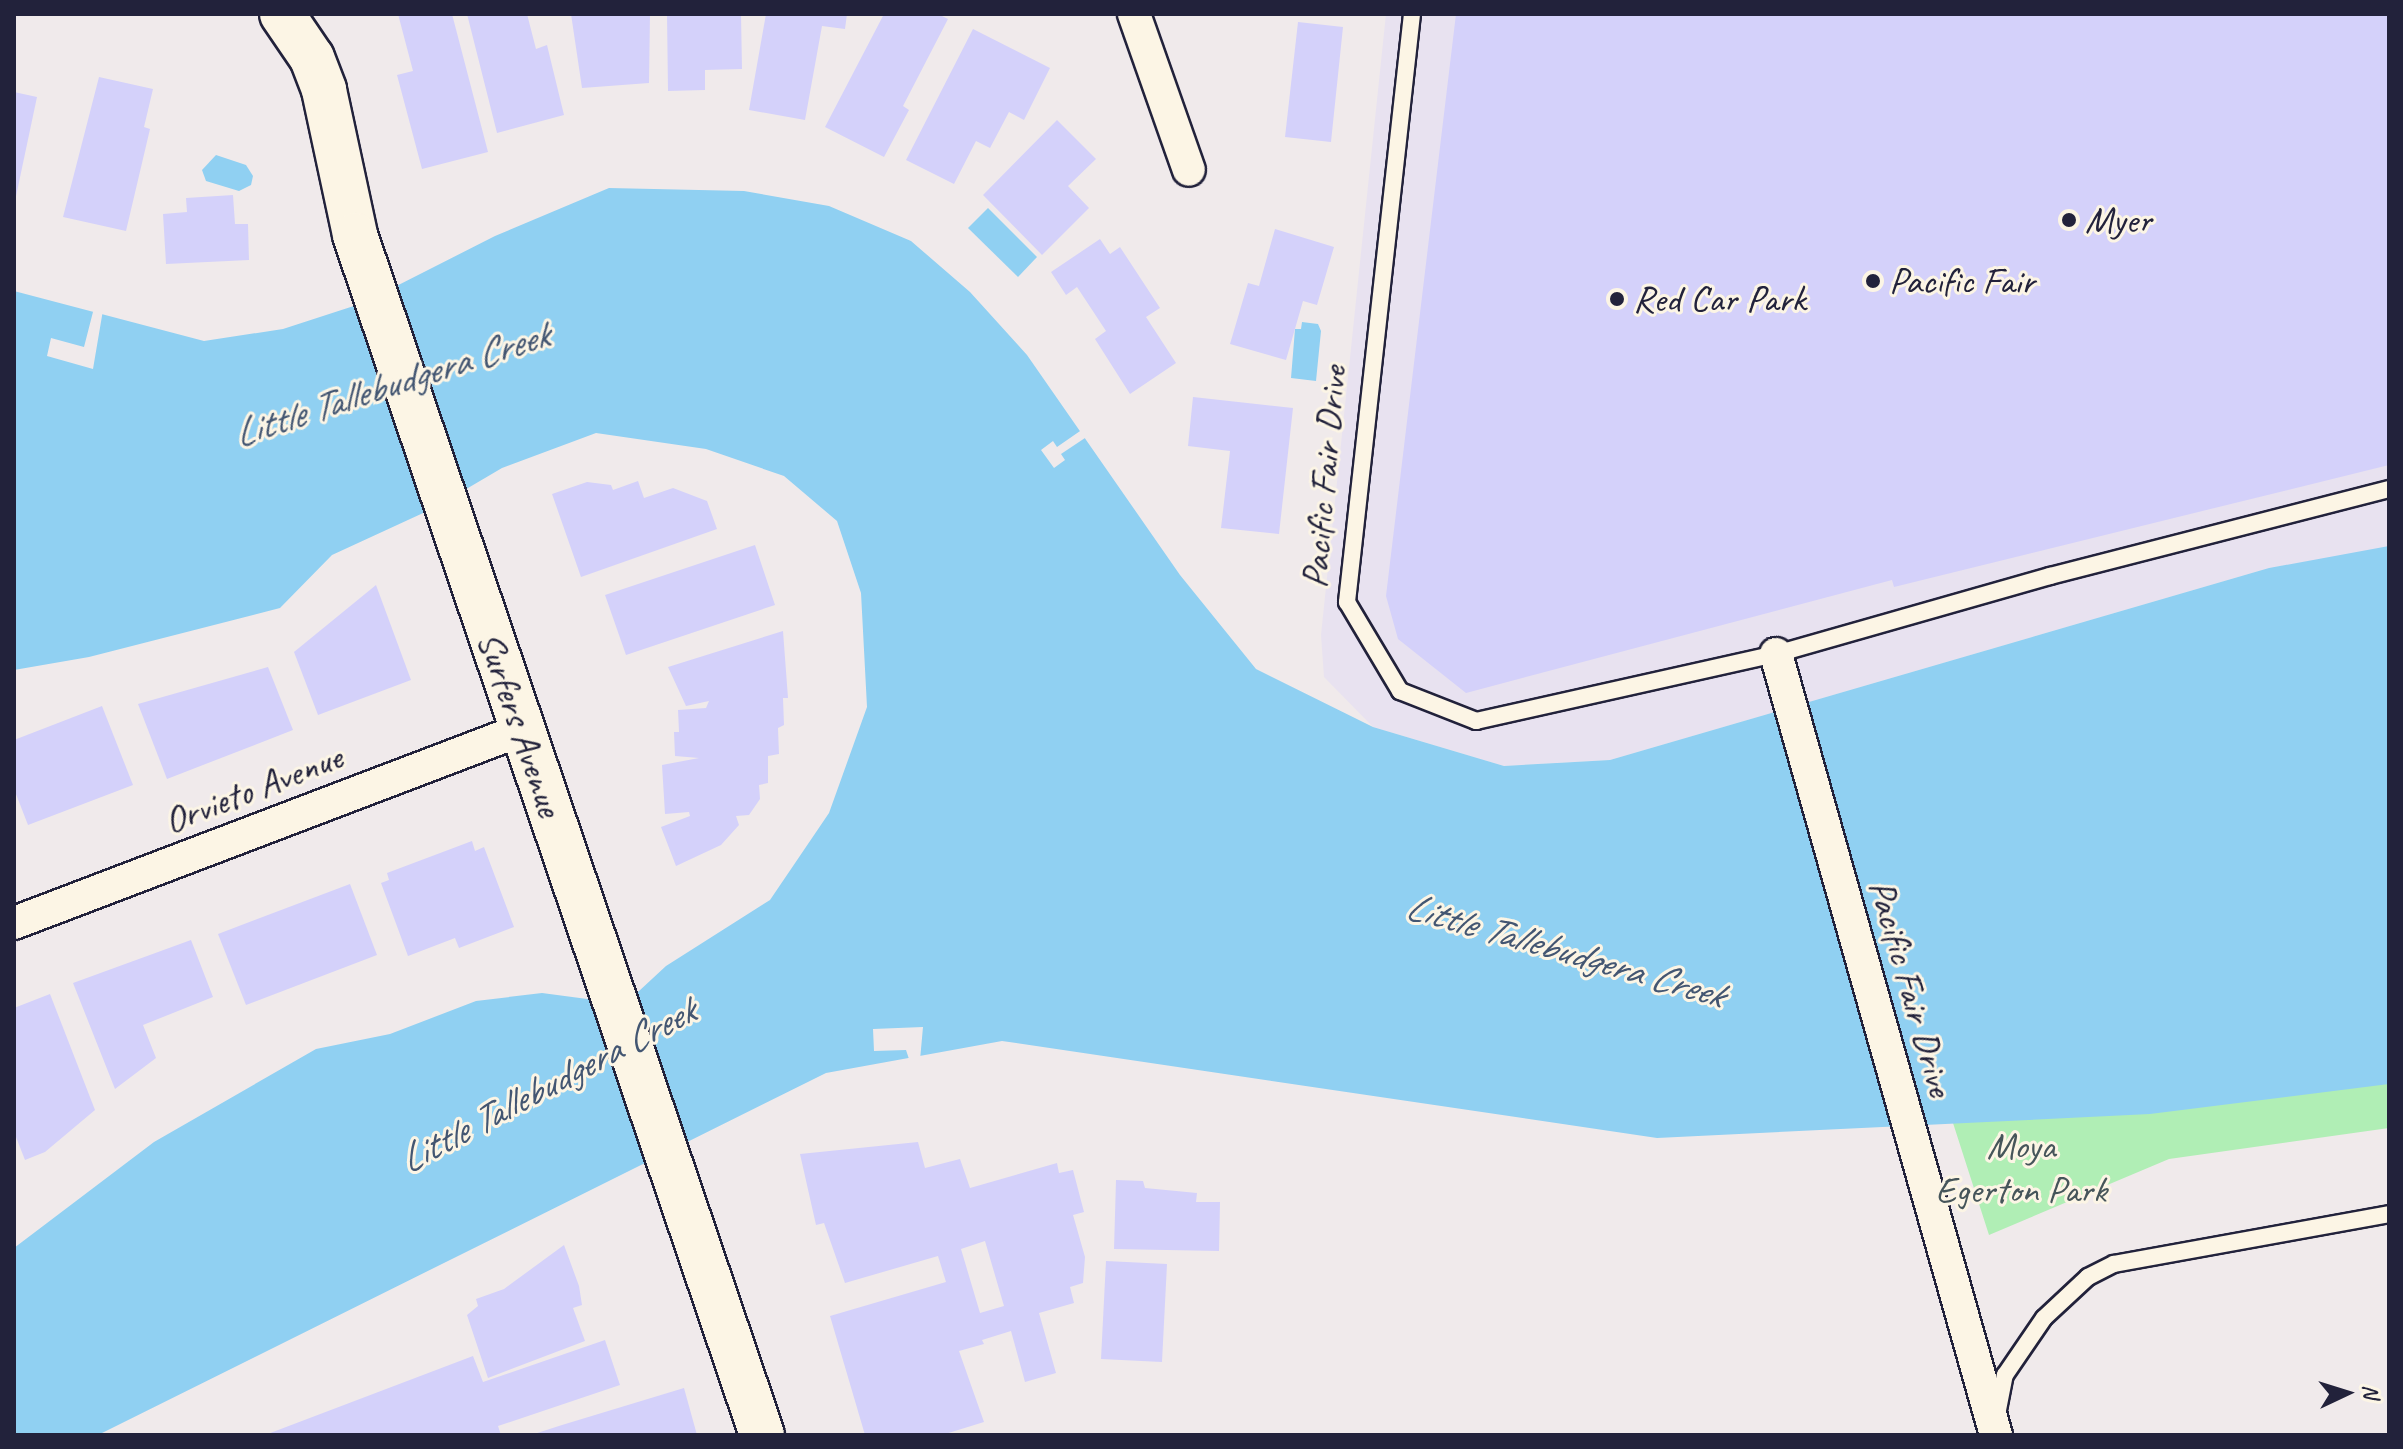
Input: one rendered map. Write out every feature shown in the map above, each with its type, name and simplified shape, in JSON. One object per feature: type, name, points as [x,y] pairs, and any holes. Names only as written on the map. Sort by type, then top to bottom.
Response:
[{"type":"street","name":"Surfers Avenue","points":[[282,14],[312,58],[324,90],[355,235],[762,1435]]},
{"type":"street","points":[[1134,14],[1189,170]]},
{"type":"street","name":"Pacific Fair Drive","points":[[1776,654],[1996,1435]]},
{"type":"street","name":"Orvieto Avenue","points":[[14,923],[521,730]]},
{"type":"lane","name":"Pacific Fair Drive","points":[[1412,14],[1347,602],[1400,691],[1476,721],[1776,654],[2050,576],[2389,489]]},
{"type":"lane","points":[[1996,1435],[2005,1375],[2044,1318],[2088,1277],[2114,1264],[2153,1255],[2389,1214]]},
{"type":"shaded area","name":"Pacific Fair","points":[[1386,14],[2389,14],[2389,548],[2269,568],[1610,760],[1504,766],[1373,727],[1324,677],[1321,635]]},
{"type":"green space","name":"Moya Egerton Park","points":[[2389,1082],[2389,1128],[2169,1159],[1989,1235],[1953,1123]]},
{"type":"water","points":[[216,155],[246,165],[253,176],[251,185],[239,191],[206,181],[202,170]]},
{"type":"water","name":"Little Tallebudgera Creek","points":[[609,188],[744,191],[829,206],[911,241],[970,292],[1027,355],[1180,575],[1256,669],[1373,727],[1504,766],[1610,760],[2269,568],[2389,546],[2389,1084],[2150,1114],[1657,1138],[1002,1041],[826,1073],[98,1435],[14,1435],[14,1248],[154,1142],[316,1049],[390,1034],[476,1001],[542,993],[625,1004],[666,966],[770,900],[829,813],[867,707],[861,593],[837,521],[784,476],[706,449],[596,433],[502,468],[434,508],[332,555],[280,608],[89,657],[14,670],[14,291],[204,341],[283,329],[363,303],[495,236]]},
{"type":"water","points":[[988,208],[1037,257],[1018,277],[968,228]]},
{"type":"water","points":[[1302,322],[1318,324],[1321,331],[1316,381],[1291,378],[1295,329],[1301,329]]},
{"type":"pier","points":[[94,308],[103,310],[93,369],[47,356],[51,338],[84,347]]},
{"type":"pier","points":[[1083,429],[1088,436],[1061,454],[1065,460],[1054,468],[1041,450],[1053,441],[1057,447]]},
{"type":"pier","points":[[923,1027],[920,1060],[910,1062],[906,1050],[874,1051],[873,1029]]},
{"type":"building","points":[[398,14],[452,14],[488,152],[422,169],[397,75],[413,71]]},
{"type":"building","points":[[467,14],[527,14],[536,49],[547,45],[564,115],[497,133]]},
{"type":"building","points":[[571,14],[650,14],[649,83],[582,88]]},
{"type":"building","points":[[667,14],[741,14],[742,69],[705,70],[705,90],[668,91]]},
{"type":"building","points":[[766,14],[847,14],[845,29],[822,26],[805,120],[749,110]]},
{"type":"building","points":[[884,14],[938,14],[948,19],[903,106],[909,110],[884,157],[825,127]]},
{"type":"building","name":"Pacific Fair","points":[[1456,14],[2389,14],[2389,465],[1894,587],[1892,580],[1466,693],[1398,639],[1386,596]]},
{"type":"building","points":[[1298,22],[1343,27],[1331,142],[1285,137]]},
{"type":"building","points":[[973,29],[1050,68],[1024,120],[1009,112],[990,148],[976,141],[954,184],[906,160]]},
{"type":"building","points":[[99,77],[153,89],[144,127],[150,129],[126,231],[63,217]]},
{"type":"building","points":[[14,92],[37,97],[15,201],[14,201]]},
{"type":"building","points":[[1057,120],[1096,159],[1068,186],[1089,208],[1042,255],[983,195]]},
{"type":"building","points":[[233,195],[235,224],[248,224],[249,260],[166,264],[163,214],[187,212],[186,198]]},
{"type":"building","points":[[1275,229],[1334,247],[1317,305],[1303,301],[1286,360],[1230,344],[1248,283],[1259,286]]},
{"type":"building","points":[[1100,239],[1110,254],[1120,247],[1160,308],[1146,317],[1176,363],[1130,394],[1095,339],[1106,331],[1077,287],[1066,295],[1051,272]]},
{"type":"building","points":[[1193,397],[1293,408],[1279,534],[1221,528],[1230,451],[1188,446]]},
{"type":"building","points":[[638,481],[644,498],[673,488],[707,501],[717,529],[581,577],[552,494],[587,482],[611,485],[613,490]]},
{"type":"building","points":[[755,545],[775,605],[626,655],[605,595]]},
{"type":"building","points":[[376,585],[411,680],[318,715],[294,652]]},
{"type":"building","points":[[783,631],[788,698],[783,698],[784,725],[778,728],[779,754],[768,756],[768,783],[759,785],[760,799],[749,815],[736,816],[739,825],[721,845],[676,866],[661,827],[690,816],[689,812],[665,814],[662,765],[699,758],[675,756],[674,732],[679,732],[678,710],[706,708],[709,701],[686,706],[668,667]]},
{"type":"building","points":[[268,667],[293,730],[167,779],[138,704]]},
{"type":"building","points":[[102,706],[133,785],[28,825],[14,789],[14,740]]},
{"type":"building","points":[[472,841],[475,851],[484,847],[514,927],[459,948],[455,938],[408,956],[381,883],[389,880],[387,873]]},
{"type":"building","points":[[350,884],[377,955],[246,1005],[218,934]]},
{"type":"building","points":[[191,940],[213,997],[143,1025],[156,1058],[115,1089],[73,983]]},
{"type":"building","points":[[50,994],[95,1110],[45,1152],[25,1160],[14,1132],[14,1008]]},
{"type":"building","points":[[918,1142],[925,1168],[960,1159],[970,1188],[1057,1163],[1059,1173],[1073,1170],[1084,1212],[1073,1215],[1085,1257],[1083,1283],[1070,1287],[1074,1303],[1039,1313],[1056,1373],[1025,1382],[1011,1331],[982,1340],[984,1344],[959,1351],[984,1422],[942,1435],[865,1435],[830,1316],[946,1282],[938,1256],[845,1283],[824,1223],[816,1225],[800,1154]],"holes":[[[985,1241],[1004,1306],[980,1313],[961,1249]]]},
{"type":"building","points":[[1116,1180],[1143,1181],[1145,1188],[1197,1193],[1196,1202],[1220,1202],[1219,1251],[1114,1249]]},
{"type":"building","points":[[564,1245],[579,1286],[582,1305],[573,1308],[585,1341],[488,1378],[467,1315],[478,1306],[476,1299],[504,1289]]},
{"type":"building","points":[[1106,1261],[1167,1264],[1162,1362],[1101,1359]]},
{"type":"building","points":[[605,1340],[620,1385],[498,1426],[501,1435],[265,1435],[473,1356],[483,1382]]},
{"type":"building","points":[[684,1388],[697,1435],[531,1435],[562,1425]]},
{"type":"place","name":"Myer","points":[[2069,220]]},
{"type":"place","name":"Pacific Fair","points":[[1873,281]]},
{"type":"place","name":"Red Car Park","points":[[1617,299]]}]
